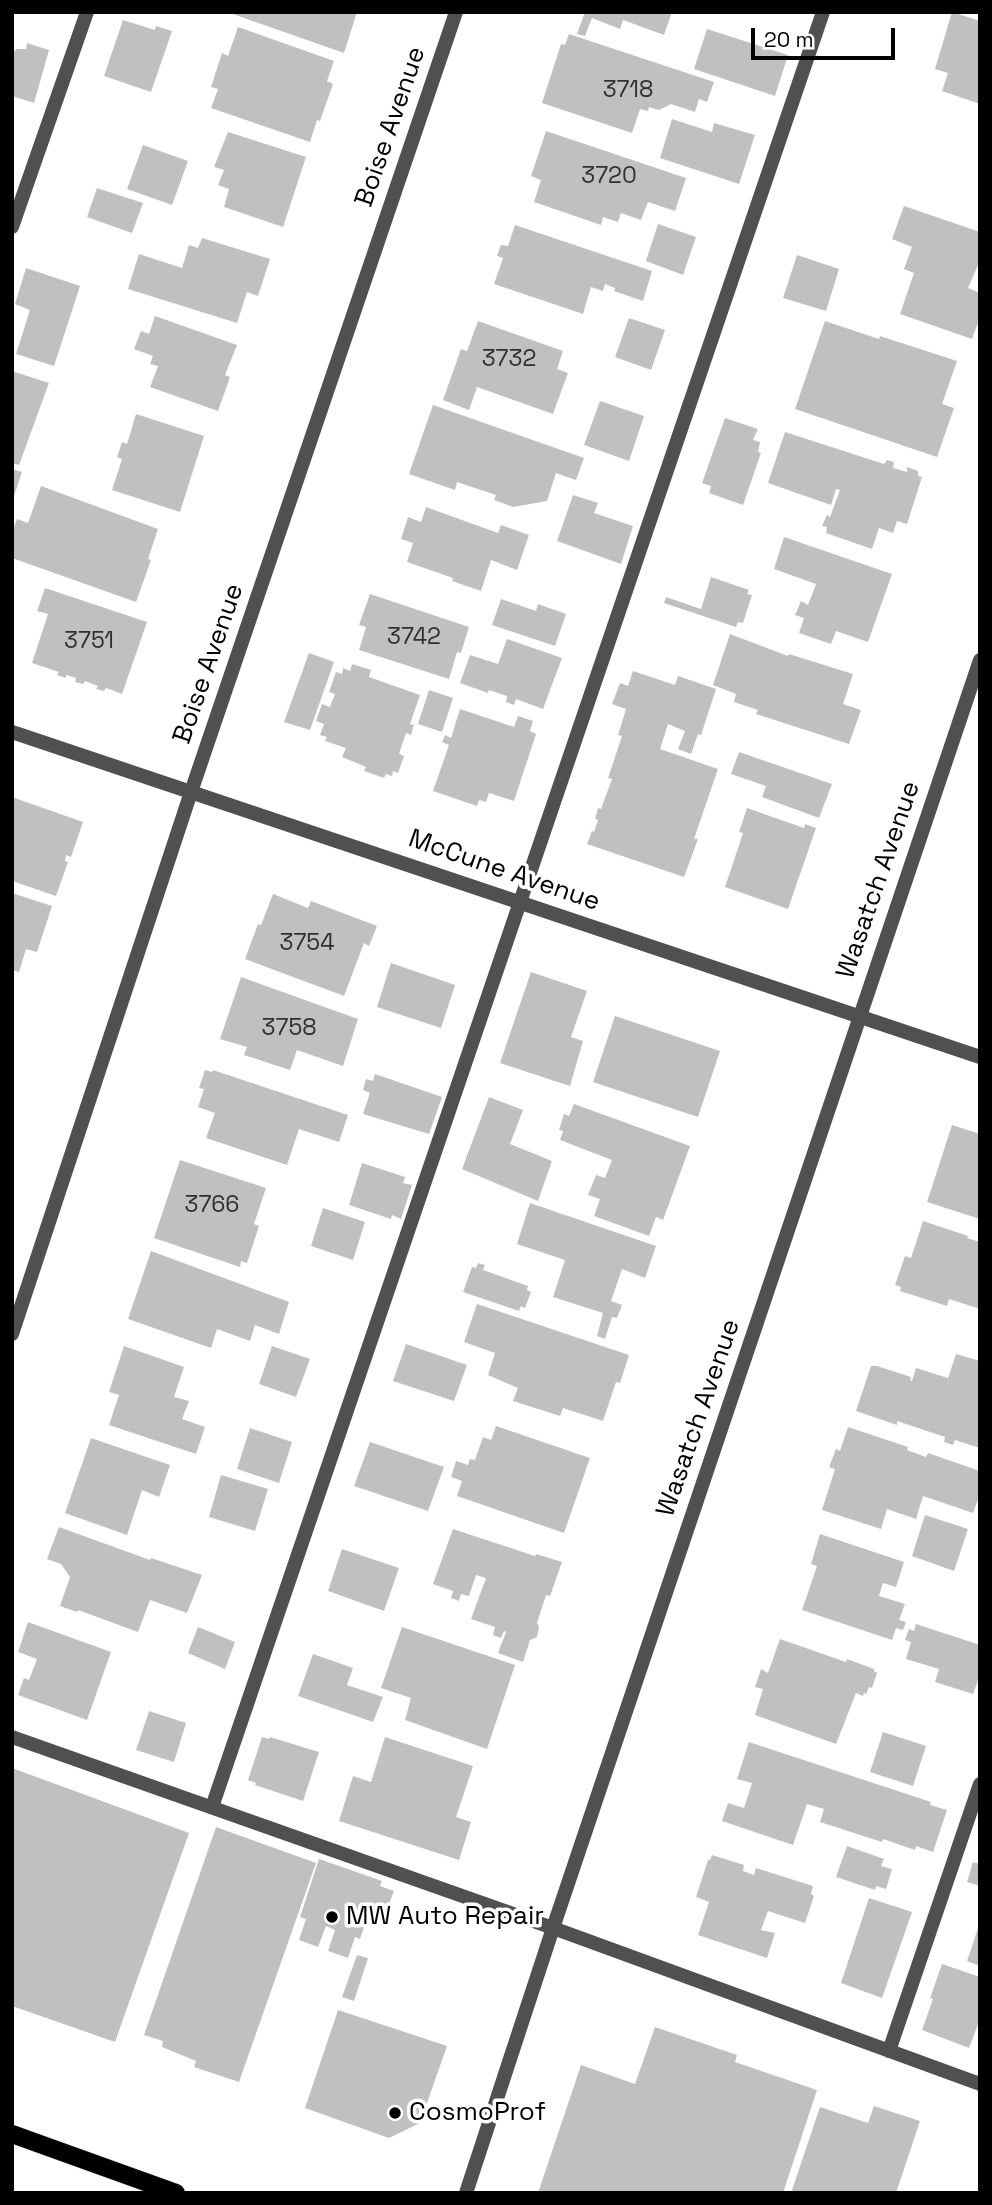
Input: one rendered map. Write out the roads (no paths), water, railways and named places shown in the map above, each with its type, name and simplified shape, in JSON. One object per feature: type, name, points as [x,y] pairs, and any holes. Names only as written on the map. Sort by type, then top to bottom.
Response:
[{"type":"main road","points":[[12,2134],[176,2193]]},
{"type":"street","points":[[12,228],[87,12]]},
{"type":"street","name":"Boise Avenue","points":[[12,1334],[191,792],[456,12]]},
{"type":"street","points":[[212,1807],[824,12]]},
{"type":"street","name":"Wasatch Avenue","points":[[466,2193],[980,660]]},
{"type":"street","name":"McCune Avenue","points":[[12,732],[980,1057]]},
{"type":"street","points":[[12,1737],[553,1928],[980,2084]]},
{"type":"street","points":[[889,2051],[980,1784]]},
{"type":"place","name":"MW Auto Repair","points":[[332,1917]]},
{"type":"place","name":"CosmoProf","points":[[395,2113]]}]
